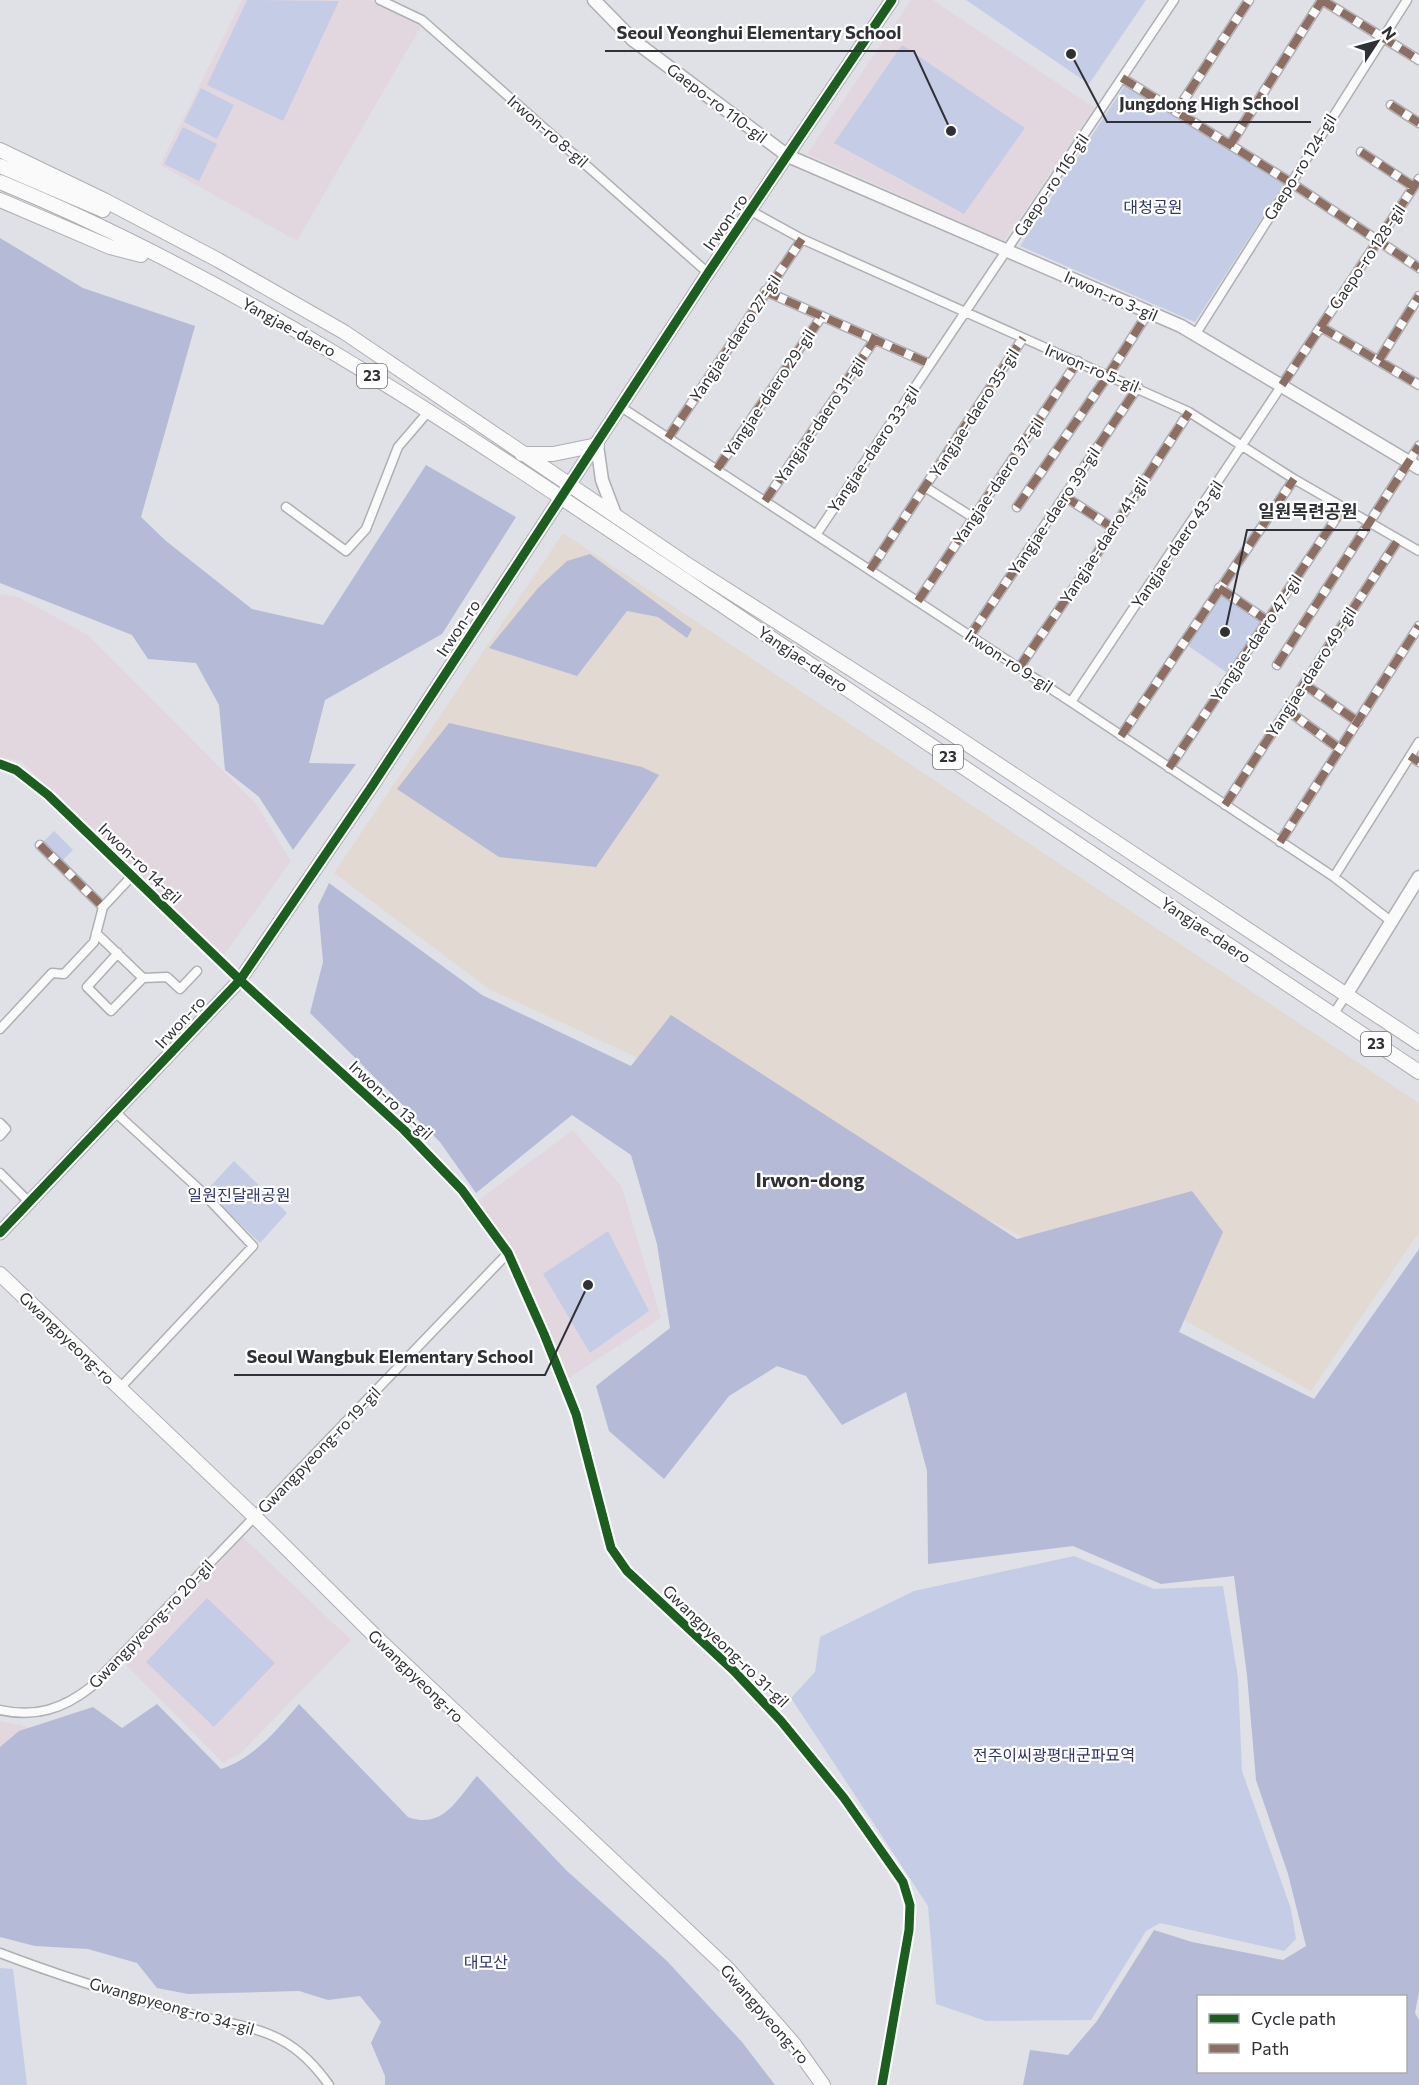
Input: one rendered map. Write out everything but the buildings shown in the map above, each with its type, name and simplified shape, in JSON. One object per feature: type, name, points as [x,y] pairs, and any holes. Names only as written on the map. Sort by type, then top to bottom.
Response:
[{"type":"main road","name":"Yangjae-daero","points":[[0,150],[218,260],[344,332],[522,454],[566,492],[1333,1016],[1419,1072]]},
{"type":"main road","name":"Yangjae-daero","points":[[0,166],[218,260]]},
{"type":"main road","name":"Yangjae-daero","points":[[0,182],[175,265],[336,354],[428,412],[566,492],[616,517],[928,718],[1419,1043]]},
{"type":"main road","name":"Yangjae-daero","points":[[0,200],[110,247],[175,265]]},
{"type":"main road","points":[[522,454],[553,454],[597,445]]},
{"type":"main road","name":"Gwangpyeong-ro","points":[[0,1274],[255,1517],[377,1638],[728,1969],[793,2043],[824,2085]]},
{"type":"street","name":"Irwon-ro 8-gil","points":[[380,0],[422,20],[708,273]]},
{"type":"street","name":"Gaepo-ro 110-gil","points":[[594,0],[633,40],[788,156]]},
{"type":"street","name":"Irwon-ro","points":[[0,1233],[240,980],[566,492],[708,273],[752,211],[892,0]]},
{"type":"street","name":"Gaepo-ro 116-gil","points":[[1007,250],[1174,0]]},
{"type":"street","points":[[1176,112],[1250,0]]},
{"type":"street","points":[[1230,144],[1322,0],[1419,60]]},
{"type":"street","name":"Gaepo-ro 124-gil","points":[[1195,335],[1407,0]]},
{"type":"street","points":[[1122,78],[1290,182],[1419,268]]},
{"type":"street","points":[[1391,105],[1419,123]]},
{"type":"street","name":"Gaepo-ro 128-gil","points":[[1282,385],[1416,183],[1361,152]]},
{"type":"street","name":"Irwon-ro 3-gil","points":[[788,156],[1007,250],[1195,335],[1414,465]]},
{"type":"street","name":"Irwon-ro 5-gil","points":[[752,211],[802,239],[1109,374],[1189,412],[1294,479],[1419,551]]},
{"type":"street","name":"Yangjae-daero 27-gil","points":[[668,438],[802,239]]},
{"type":"street","name":"Yangjae-daero 33-gil","points":[[816,535],[1007,250]]},
{"type":"street","points":[[765,291],[930,364]]},
{"type":"street","points":[[1379,360],[1418,301]]},
{"type":"street","points":[[1017,507],[1109,374],[1148,313]]},
{"type":"street","name":"Yangjae-daero 29-gil","points":[[717,469],[822,316]]},
{"type":"street","name":"Gaepo-ro 128-gil","points":[[1321,327],[1419,385]]},
{"type":"street","name":"Yangjae-daero 35-gil","points":[[870,570],[1023,338]]},
{"type":"street","name":"Yangjae-daero 31-gil","points":[[765,501],[875,339]]},
{"type":"street","name":"Yangjae-daero 37-gil","points":[[918,601],[1078,361]]},
{"type":"street","name":"Yangjae-daero 43-gil","points":[[1071,702],[1282,385]]},
{"type":"street","name":"Yangjae-daero 39-gil","points":[[970,636],[1138,387]]},
{"type":"street","name":"Irwon-ro 9-gil","points":[[621,407],[1071,702],[1334,878],[1392,922]]},
{"type":"street","points":[[286,507],[346,552],[366,529],[398,447],[428,412]]},
{"type":"street","name":"Yangjae-daero 41-gil","points":[[1018,668],[1189,412]]},
{"type":"street","points":[[597,445],[602,480],[616,517]]},
{"type":"street","points":[[1277,665],[1369,524],[1414,465],[1419,446]]},
{"type":"street","points":[[1121,736],[1294,479]]},
{"type":"street","name":"Yangjae-daero 35-gil","points":[[925,488],[974,518]]},
{"type":"street","points":[[1064,496],[1113,528]]},
{"type":"street","name":"Yangjae-daero 47-gil","points":[[1169,768],[1342,508]]},
{"type":"street","name":"Yangjae-daero 49-gil","points":[[1225,805],[1398,540]]},
{"type":"street","points":[[1219,588],[1268,621]]},
{"type":"street","points":[[1280,842],[1419,626]]},
{"type":"street","points":[[1304,684],[1358,722]]},
{"type":"street","points":[[1287,710],[1340,750]]},
{"type":"street","points":[[1334,878],[1419,742]]},
{"type":"street","points":[[1410,756],[1419,762]]},
{"type":"street","name":"Irwon-ro 14-gil","points":[[0,764],[16,770],[48,795],[240,980]]},
{"type":"street","points":[[40,845],[102,907]]},
{"type":"street","points":[[0,1029],[52,973],[64,974],[94,942],[102,907],[132,876]]},
{"type":"street","points":[[1333,1016],[1419,877]]},
{"type":"street","points":[[96,933],[143,978]]},
{"type":"street","points":[[118,953],[87,987],[111,1011],[143,978],[167,977],[180,989],[197,971]]},
{"type":"street","name":"Irwon-ro 13-gil","points":[[240,980],[404,1130],[462,1190],[508,1253]]},
{"type":"street","points":[[116,1112],[200,1190],[253,1246],[120,1388]]},
{"type":"street","points":[[0,1123],[6,1129],[0,1136]]},
{"type":"street","points":[[0,1173],[29,1202]]},
{"type":"street","name":"Gwangpyeong-ro 19-gil","points":[[255,1517],[508,1253]]},
{"type":"street","name":"Gwangpyeong-ro 31-gil","points":[[508,1253],[576,1414],[611,1548],[627,1571],[734,1671],[781,1721],[844,1798],[903,1882],[910,1905],[909,1930],[882,2085]]},
{"type":"street","name":"Gwangpyeong-ro 20-gil","points":[[0,1710],[21,1714],[43,1712],[58,1708],[83,1693],[255,1517]]},
{"type":"street","name":"Gwangpyeong-ro 34-gil","points":[[0,1953],[157,2005],[226,2024],[253,2027],[283,2041],[303,2055],[329,2085]]},
{"type":"shaded area","points":[[242,0],[370,0],[423,23],[297,241],[160,165]]},
{"type":"shaded area","points":[[911,0],[933,0],[1095,108],[1004,241],[807,154]]},
{"type":"shaded area","points":[[563,533],[1419,1103],[1419,1232],[1311,1391],[1173,1314],[999,1225],[489,989],[334,873]]},
{"type":"shaded area","points":[[0,594],[19,597],[88,635],[256,804],[291,861],[222,958],[21,761],[0,758]]},
{"type":"shaded area","points":[[573,1130],[622,1187],[661,1318],[566,1380],[511,1252],[476,1202]]},
{"type":"shaded area","points":[[243,1537],[351,1640],[240,1754],[223,1763],[126,1665]]},
{"type":"shaded area","points":[[0,1721],[29,1727],[0,1751]]},
{"type":"green space","points":[[247,0],[339,1],[283,121],[207,85]]},
{"type":"green space","points":[[966,0],[1146,0],[1089,84]]},
{"type":"green space","points":[[902,45],[1025,128],[964,214],[834,143]]},
{"type":"green space","name":"대청공원","points":[[1125,85],[1284,184],[1195,322],[1020,246]]},
{"type":"green space","points":[[201,88],[234,105],[217,139],[184,122]]},
{"type":"green space","points":[[183,127],[217,144],[199,181],[164,164]]},
{"type":"green space","points":[[0,238],[83,288],[195,326],[141,517],[166,541],[252,609],[323,625],[426,465],[516,517],[442,634],[325,700],[309,763],[356,764],[293,850],[259,797],[225,770],[219,705],[196,663],[148,659],[132,635],[0,583]]},
{"type":"green space","points":[[590,554],[692,629],[687,638],[658,617],[627,611],[577,676],[489,648],[538,588],[567,561]]},
{"type":"green space","points":[[1220,591],[1265,621],[1229,674],[1184,643]]},
{"type":"green space","points":[[449,723],[642,767],[659,775],[596,867],[499,857],[397,789]]},
{"type":"green space","points":[[54,831],[73,850],[63,860],[43,842]]},
{"type":"green space","points":[[329,883],[482,995],[631,1066],[671,1015],[1017,1239],[1192,1191],[1223,1232],[1179,1332],[1314,1399],[1419,1249],[1419,1992],[1415,2013],[1419,2020],[1419,2085],[1023,2085],[1030,2050],[1068,2055],[1097,2021],[1154,1930],[1192,1942],[1283,1960],[1306,1946],[1288,1874],[1256,1780],[1247,1675],[1234,1576],[1161,1584],[1073,1546],[928,1564],[927,1471],[906,1392],[842,1425],[806,1376],[777,1366],[729,1396],[664,1479],[609,1431],[596,1386],[670,1328],[657,1244],[631,1155],[572,1115],[476,1193],[440,1142],[310,1013],[323,962],[318,906]]},
{"type":"green space","name":"일원진달래공원","points":[[234,1161],[287,1213],[260,1243],[206,1191]]},
{"type":"green space","points":[[608,1231],[649,1311],[590,1353],[543,1274]]},
{"type":"green space","name":"전주이씨광평대군파묘역","points":[[1074,1556],[1154,1589],[1223,1586],[1238,1678],[1242,1771],[1291,1909],[1296,1939],[1284,1951],[1160,1923],[1146,1931],[1091,2020],[986,2021],[936,2004],[928,1906],[791,1698],[815,1672],[820,1637],[914,1591]]},
{"type":"green space","points":[[207,1598],[275,1663],[214,1727],[146,1662]]},
{"type":"green space","name":"대모산","points":[[157,1704],[221,1769],[244,1758],[254,1750],[299,1704],[408,1817],[420,1820],[440,1816],[448,1810],[477,1776],[566,1870],[667,1961],[742,2042],[775,2085],[385,2085],[385,2076],[371,2043],[381,2022],[360,1996],[328,2000],[299,1991],[188,1994],[157,1988],[137,1963],[88,1949],[35,1946],[0,1937],[0,1747],[19,1731],[93,1707],[122,1728]]},
{"type":"green space","points":[[0,1968],[13,1969],[27,2085],[0,2085]]},
{"type":"marked path","points":[[1176,112],[1249,0]]},
{"type":"marked path","points":[[1322,0],[1419,60]]},
{"type":"marked path","points":[[1230,145],[1322,0]]},
{"type":"marked path","points":[[1122,78],[1290,182],[1419,268]]},
{"type":"marked path","points":[[1391,105],[1419,123]]},
{"type":"marked path","points":[[1361,152],[1414,187]]},
{"type":"marked path","points":[[1282,385],[1419,179]]},
{"type":"marked path","points":[[668,438],[802,239]]},
{"type":"marked path","points":[[765,291],[930,364]]},
{"type":"marked path","points":[[1379,360],[1419,296]]},
{"type":"marked path","points":[[1017,507],[1109,374],[1148,313]]},
{"type":"marked path","points":[[717,469],[822,316]]},
{"type":"marked path","points":[[1321,327],[1419,385]]},
{"type":"marked path","points":[[870,570],[1023,338]]},
{"type":"marked path","points":[[765,501],[875,339]]},
{"type":"marked path","points":[[918,601],[1078,361]]},
{"type":"marked path","points":[[970,636],[1138,387]]},
{"type":"marked path","points":[[1019,668],[1189,412]]},
{"type":"marked path","points":[[1277,665],[1419,446]]},
{"type":"marked path","points":[[1121,736],[1294,479]]},
{"type":"marked path","points":[[1064,496],[1113,528]]},
{"type":"marked path","points":[[1169,768],[1343,508]]},
{"type":"marked path","points":[[1225,805],[1398,540]]},
{"type":"marked path","points":[[1219,588],[1268,621]]},
{"type":"marked path","points":[[1280,842],[1419,626]]},
{"type":"marked path","points":[[1304,684],[1358,722]]},
{"type":"marked path","points":[[1287,710],[1340,749]]},
{"type":"marked path","points":[[1410,756],[1419,762]]},
{"type":"marked path","points":[[40,845],[103,907]]},
{"type":"cycle path","points":[[0,1233],[240,980],[372,786],[708,273],[892,0]]},
{"type":"cycle path","points":[[0,764],[16,770],[48,795],[240,980],[404,1130],[462,1190],[508,1253],[576,1414],[611,1548],[627,1571],[734,1671],[781,1721],[844,1798],[903,1882],[910,1905],[909,1930],[882,2085]]},
{"type":"place","name":"Jungdong High School","points":[[1071,54]]},
{"type":"place","name":"Seoul Yeonghui Elementary School","points":[[951,131]]},
{"type":"place","name":"일원목련공원","points":[[1225,632]]},
{"type":"place","name":"Seoul Wangbuk Elementary School","points":[[588,1285]]},
{"type":"district","name":"Irwon-dong","points":[[810,1180]]}]
